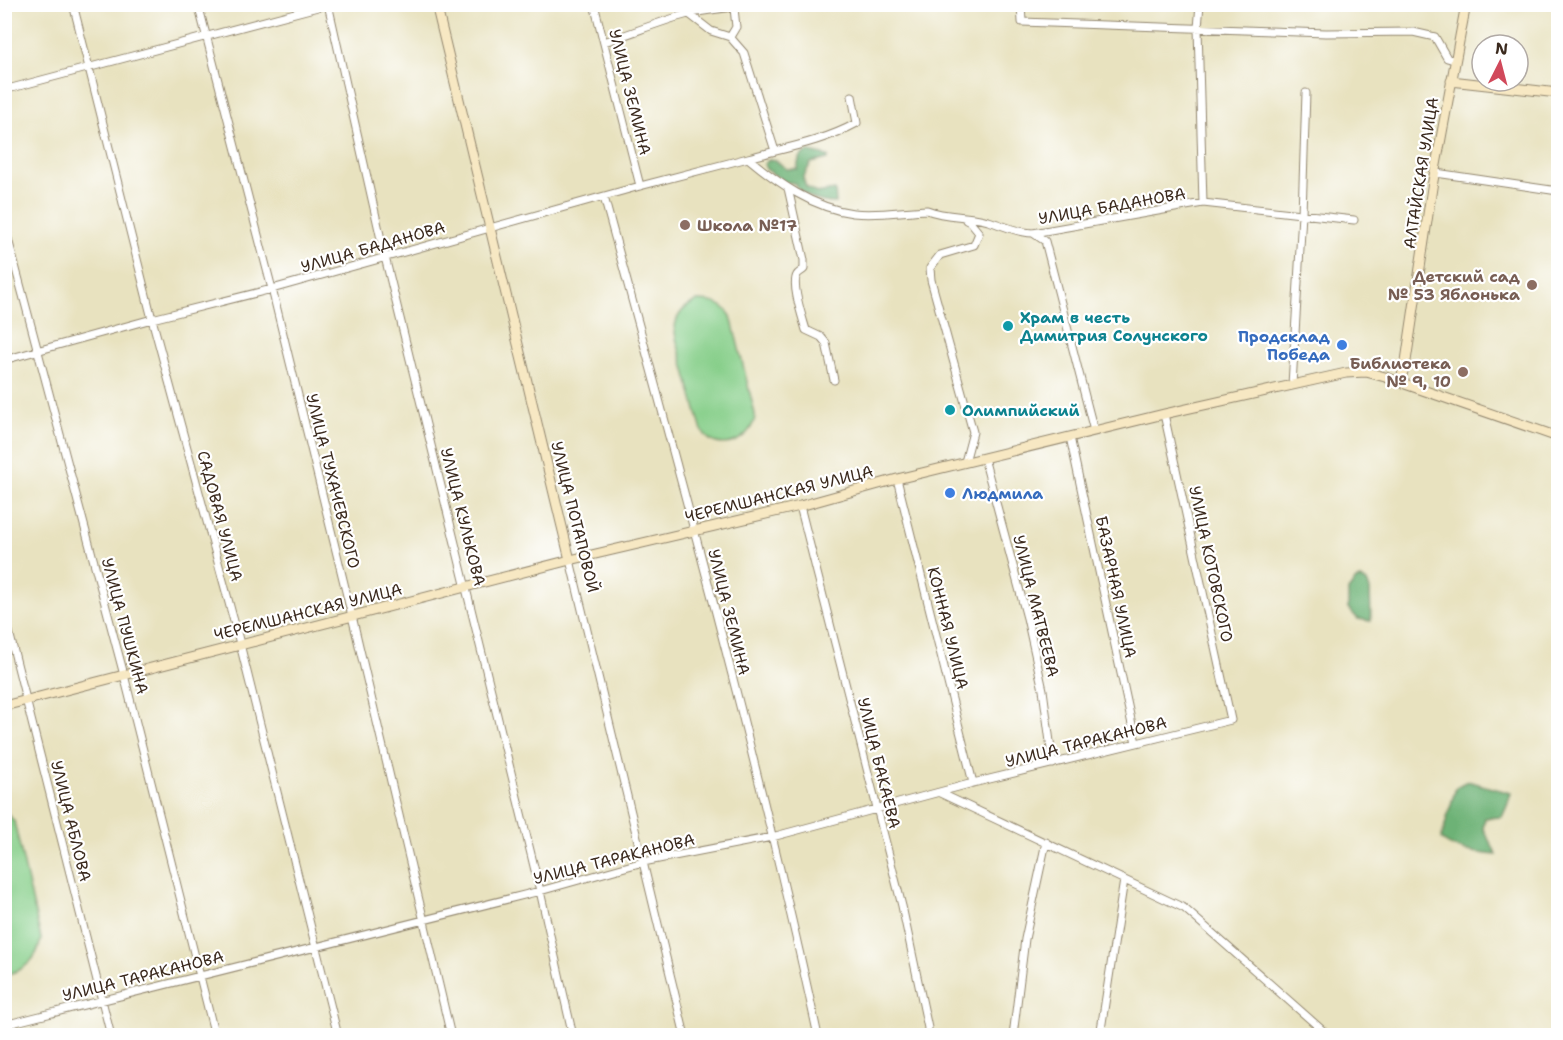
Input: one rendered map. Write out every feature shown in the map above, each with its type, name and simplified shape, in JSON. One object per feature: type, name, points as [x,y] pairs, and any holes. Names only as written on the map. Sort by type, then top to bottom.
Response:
[{"type":"main road","name":"УЛИЦА ПОТАПОВОЙ","points":[[436,4],[570,560]]},
{"type":"main road","name":"АЛТАЙСКАЯ УЛИЦА","points":[[1400,382],[1406,361],[1454,60],[1466,4]]},
{"type":"main road","points":[[1451,81],[1558,93]]},
{"type":"main road","name":"ЧЕРЕМШАНСКАЯ УЛИЦА","points":[[4,706],[570,560],[800,506],[965,462],[1322,377],[1366,372],[1558,437]]},
{"type":"street","name":"САДОВАЯ УЛИЦА","points":[[74,4],[152,319],[240,644],[338,1035]]},
{"type":"street","name":"УЛИЦА ТУХАЧЕВСКОГО","points":[[198,4],[272,289],[451,1035]]},
{"type":"street","name":"УЛИЦА ЗЕМИНА","points":[[594,4],[640,186]]},
{"type":"street","points":[[604,42],[710,7],[734,8],[747,4]]},
{"type":"street","points":[[1021,4],[1022,22],[1326,33],[1413,33],[1435,38],[1447,58],[1454,60]]},
{"type":"street","points":[[1200,4],[1198,28],[1203,203]]},
{"type":"street","points":[[4,90],[328,5]]},
{"type":"street","name":"УЛИЦА КУЛЬКОВА","points":[[328,5],[385,257],[573,1035]]},
{"type":"street","points":[[730,37],[736,27],[734,8]]},
{"type":"street","points":[[689,14],[711,31],[730,37],[744,53],[775,151]]},
{"type":"street","points":[[1292,385],[1306,93]]},
{"type":"street","name":"УЛИЦА БАДАНОВА","points":[[4,360],[272,289],[640,186],[818,141],[857,123],[852,96]]},
{"type":"street","name":"УЛИЦА БАДАНОВА","points":[[748,158],[788,188],[820,204],[853,213],[927,210],[958,217],[987,220],[1022,233],[1033,234],[1203,203],[1354,220]]},
{"type":"street","points":[[1436,173],[1558,191]]},
{"type":"street","points":[[788,188],[804,261],[804,269],[797,276],[795,284],[802,316],[806,330],[821,337],[826,343],[834,380]]},
{"type":"street","name":"УЛИЦА ЗЕМИНА","points":[[604,197],[695,531],[772,837],[818,1035]]},
{"type":"street","points":[[958,217],[970,222],[979,233],[974,245],[940,255],[932,262],[930,268],[931,280],[973,432],[965,462]]},
{"type":"street","name":"УЛИЦА ПУШКИНА","points":[[4,224],[124,675],[215,1035]]},
{"type":"street","points":[[1033,234],[1045,241],[1094,431]]},
{"type":"street","name":"УЛИЦА КОТОВСКОГО","points":[[1164,414],[1230,720]]},
{"type":"street","name":"БАЗАРНАЯ УЛИЦА","points":[[1070,437],[1136,743]]},
{"type":"street","name":"УЛИЦА МАТВЕЕВА","points":[[984,458],[1027,618],[1043,690],[1053,764]]},
{"type":"street","name":"КОННАЯ УЛИЦА","points":[[897,479],[973,783]]},
{"type":"street","name":"УЛИЦА БАКАЕВА","points":[[800,506],[902,906],[927,1032]]},
{"type":"street","name":"УЛИЦА ПОТАПОВОЙ","points":[[570,560],[685,1035]]},
{"type":"street","name":"УЛИЦА АБЛОВА","points":[[4,612],[111,1035]]},
{"type":"street","name":"УЛИЦА ТАРАКАНОВА","points":[[4,1025],[540,891],[644,862],[772,837],[973,783],[1230,720]]},
{"type":"street","points":[[940,793],[1184,908],[1329,1035]]},
{"type":"street","points":[[1013,1035],[1025,939],[1046,842]]},
{"type":"street","points":[[1100,1035],[1124,880]]},
{"type":"green space","points":[[804,153],[828,156],[828,159],[811,163],[803,178],[806,187],[816,193],[835,190],[836,203],[824,202],[807,195],[794,183],[785,182],[766,169],[764,164],[770,159],[787,169],[797,169],[799,159]]},
{"type":"green space","points":[[697,301],[717,304],[731,316],[755,414],[751,428],[746,434],[740,439],[725,444],[709,439],[702,430],[676,338],[675,326],[679,315],[686,307]]},
{"type":"green space","points":[[1361,579],[1367,582],[1370,590],[1371,621],[1358,619],[1348,608],[1348,590],[1356,580]]},
{"type":"green space","points":[[1467,781],[1511,793],[1502,817],[1485,818],[1483,829],[1497,855],[1454,847],[1441,839],[1456,787]]},
{"type":"green space","points":[[5,811],[14,821],[41,939],[29,963],[5,975]]},
{"type":"place","name":"Школа №17","points":[[685,225]]},
{"type":"place","name":"Детский сад № 53 Яблонька","points":[[1532,285]]},
{"type":"place","name":"Храм в честь Димитрия Солунского","points":[[1008,326]]},
{"type":"place","name":"Продсклад Победа","points":[[1342,345]]},
{"type":"place","name":"Библиотека № 9, 10","points":[[1463,372]]},
{"type":"place","name":"Олимпийский","points":[[950,410]]},
{"type":"place","name":"Людмила","points":[[950,493]]}]
